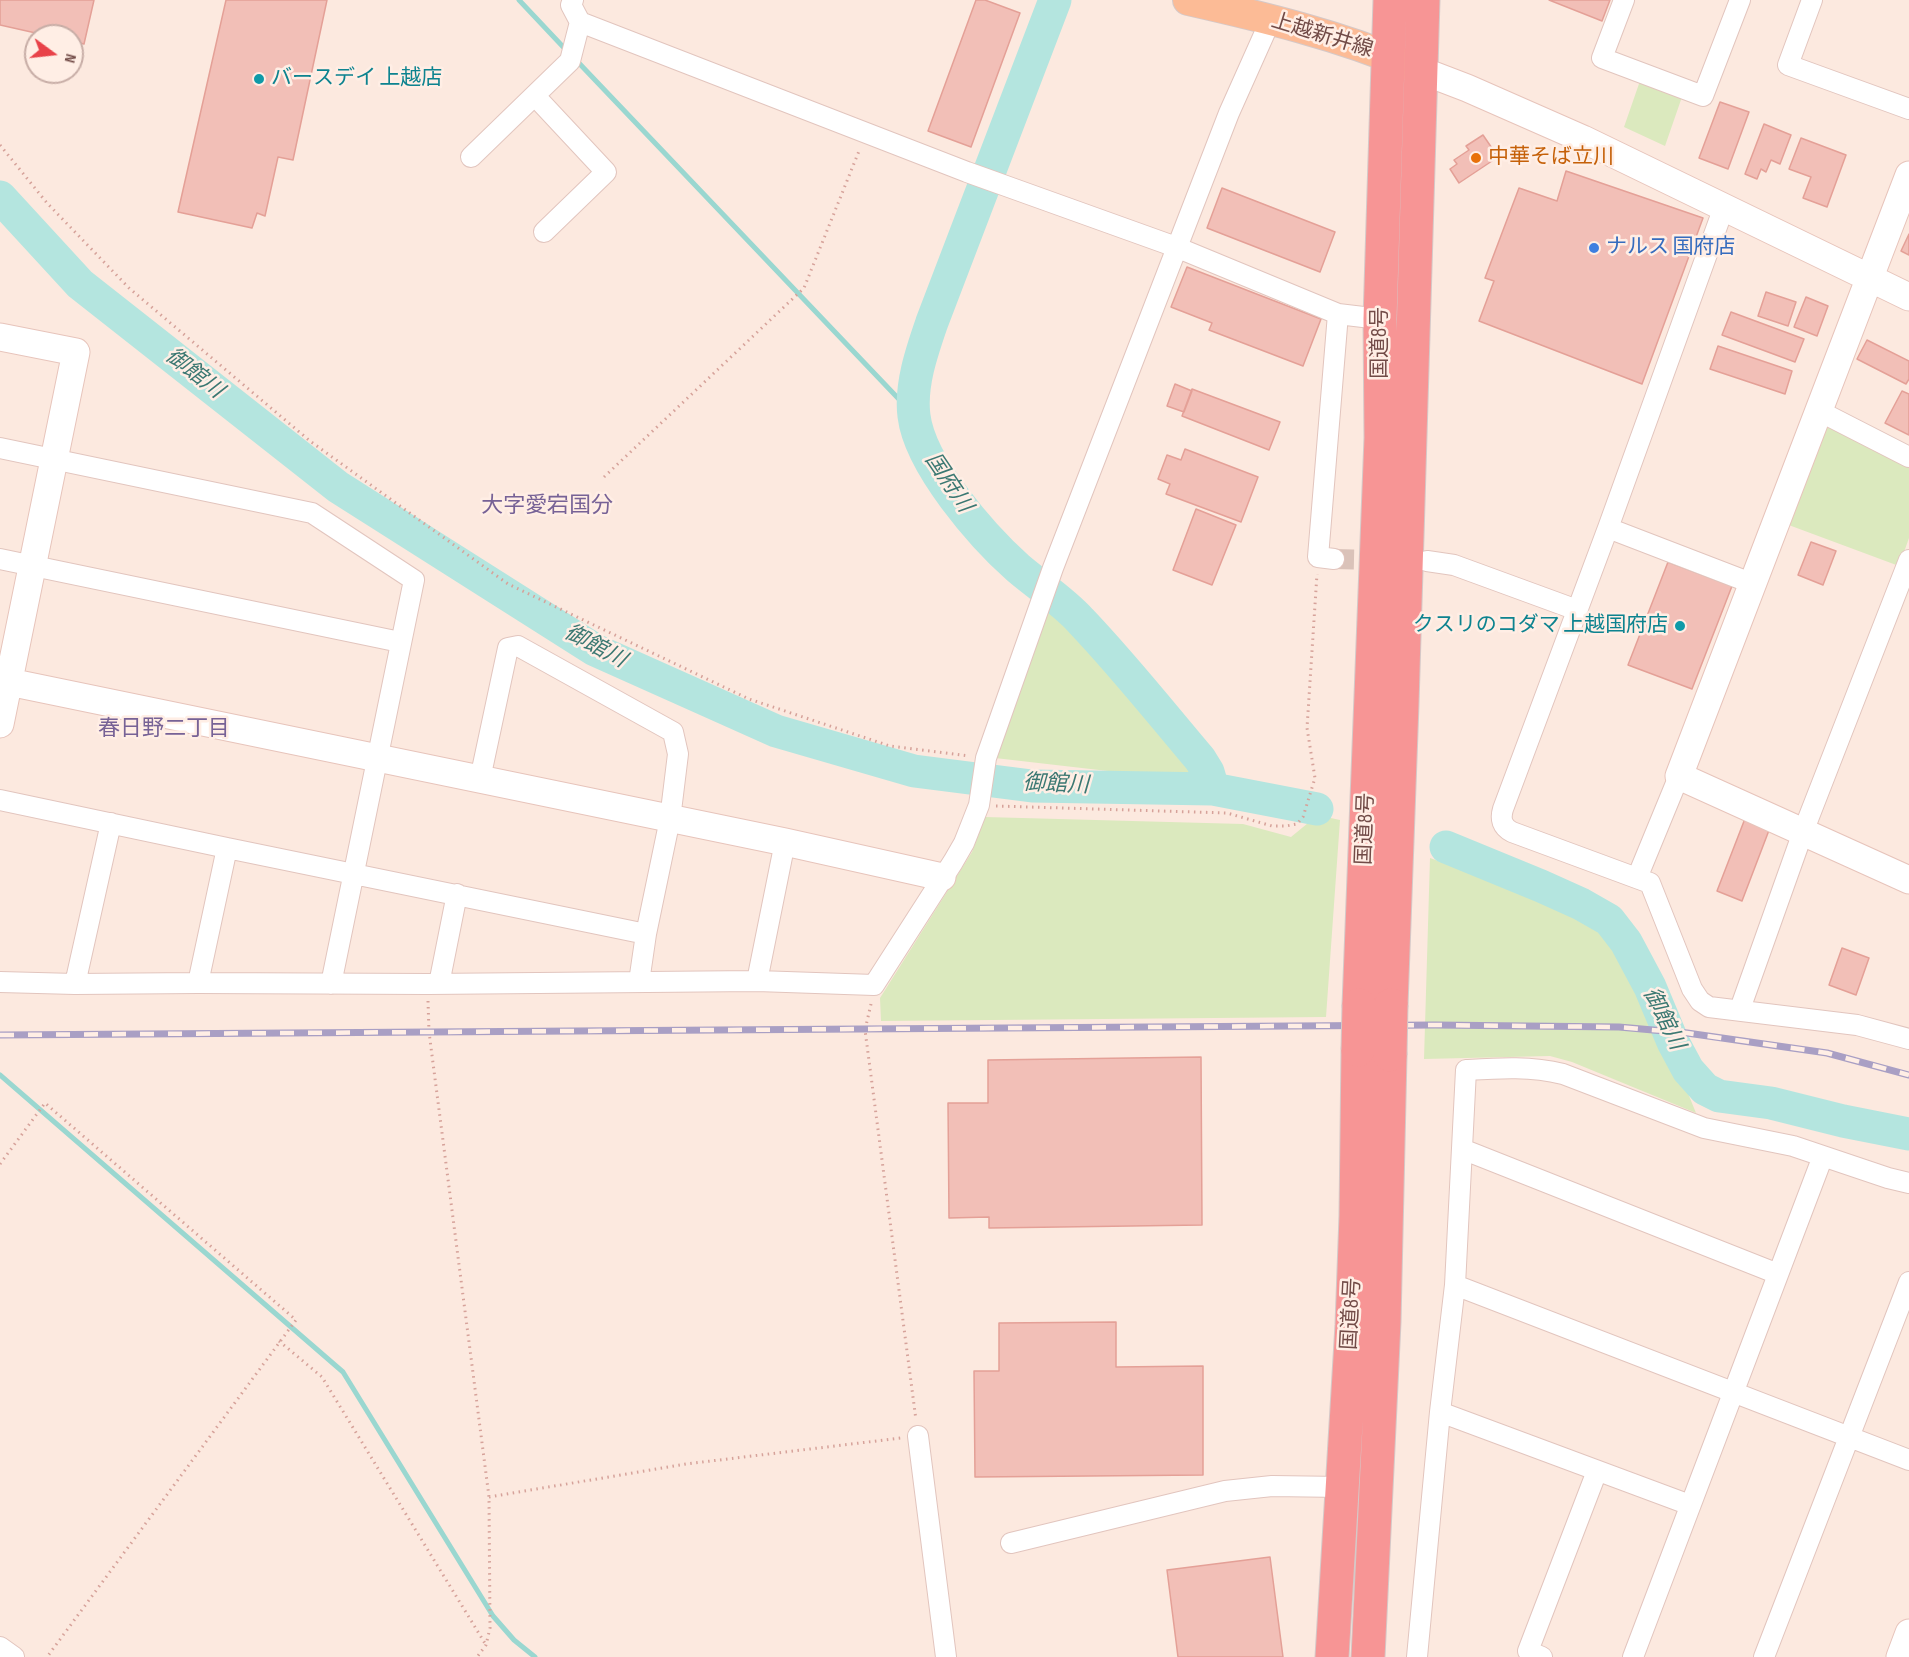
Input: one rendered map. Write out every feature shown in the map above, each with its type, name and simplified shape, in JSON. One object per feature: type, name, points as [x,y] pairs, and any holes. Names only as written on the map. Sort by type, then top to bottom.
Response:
[{"type":"highway","name":"国道8号","points":[[1368,1657],[1384,1322],[1390,1055],[1375,1005],[1381,438],[1380,319],[1390,0]]},
{"type":"highway","name":"国道8号","points":[[1332,1657],[1356,1227],[1358,1050],[1375,1005],[1402,704],[1423,0]]},
{"type":"main road","name":"上越新井線","points":[[1188,0],[1270,19],[1387,56],[1420,70]]},
{"type":"street","points":[[573,0],[571,5],[580,22],[1011,189],[1176,248],[1338,314],[1380,319]]},
{"type":"street","points":[[1624,0],[1602,58],[1703,96],[1740,0]]},
{"type":"street","points":[[1812,0],[1788,65],[1909,109]]},
{"type":"street","points":[[0,982],[433,984],[757,981],[874,985],[964,843],[979,806],[986,758],[1053,568],[1229,113],[1270,19]]},
{"type":"street","points":[[471,157],[570,61],[580,22]]},
{"type":"street","points":[[1420,70],[1583,139],[1909,297]]},
{"type":"street","points":[[535,96],[606,172],[544,232]]},
{"type":"street","points":[[1637,878],[1679,776],[1909,175]]},
{"type":"street","points":[[1724,207],[1503,809],[1501,820],[1507,830],[1650,883],[1692,989],[1700,1001],[1709,1007],[1857,1025],[1909,1039]]},
{"type":"street","points":[[1326,558],[1338,314]]},
{"type":"street","points":[[0,337],[76,352],[7,675],[0,724]]},
{"type":"street","points":[[1819,411],[1909,457]]},
{"type":"street","points":[[0,447],[312,513],[414,580],[352,872],[331,984]]},
{"type":"street","points":[[1608,528],[1751,583]]},
{"type":"street","points":[[0,559],[400,642]]},
{"type":"street","points":[[1740,1009],[1803,832],[1909,560]]},
{"type":"street","points":[[1427,561],[1454,565],[1577,610]]},
{"type":"street","points":[[480,779],[508,648],[518,646],[673,732],[678,754],[670,819],[646,934],[639,982]]},
{"type":"street","points":[[7,675],[942,877]]},
{"type":"street","points":[[1679,776],[1909,880]]},
{"type":"street","points":[[0,800],[646,934]]},
{"type":"street","points":[[75,984],[111,823]]},
{"type":"street","points":[[757,981],[785,842]]},
{"type":"street","points":[[198,983],[227,848]]},
{"type":"street","points":[[433,984],[457,894]]},
{"type":"street","points":[[1417,1657],[1440,1412],[1455,1285],[1466,1070],[1519,1067],[1563,1074],[1704,1128],[1793,1146],[1909,1183]]},
{"type":"street","points":[[1462,1149],[1778,1274]]},
{"type":"street","points":[[1633,1657],[1823,1156]]},
{"type":"street","points":[[1764,1657],[1909,1282]]},
{"type":"street","points":[[1455,1285],[1909,1460]]},
{"type":"street","points":[[1440,1412],[1690,1505]]},
{"type":"street","points":[[918,1436],[946,1657]]},
{"type":"street","points":[[1542,1657],[1528,1651],[1597,1471]]},
{"type":"street","points":[[1011,1543],[1225,1491],[1272,1486],[1342,1487]]},
{"type":"street","points":[[1900,1657],[1909,1633]]},
{"type":"street","points":[[0,1647],[14,1657]]},
{"type":"path","points":[[604,477],[804,288],[866,132]]},
{"type":"path","points":[[0,145],[47,203],[129,288],[310,441],[508,584],[749,699],[890,746],[986,758]]},
{"type":"path","points":[[979,806],[1227,813],[1272,826],[1297,824],[1303,817],[1315,778],[1307,728],[1326,558]]},
{"type":"path","points":[[433,984],[429,1032],[489,1497],[490,1628],[486,1646],[477,1657]]},
{"type":"path","points":[[489,1497],[686,1464],[918,1436],[865,1030],[874,985]]},
{"type":"path","points":[[0,1164],[45,1103],[296,1320],[47,1657]]},
{"type":"path","points":[[279,1341],[322,1377],[486,1646]]},
{"type":"green space","points":[[1641,78],[1683,94],[1665,146],[1624,127]]},
{"type":"green space","points":[[1825,423],[1909,465],[1909,538],[1899,566],[1786,524]]},
{"type":"green space","points":[[1050,605],[1185,751],[1193,762],[1194,772],[1186,780],[995,758]]},
{"type":"green space","points":[[1312,814],[1340,820],[1326,1017],[881,1021],[880,998],[972,852],[985,817],[1243,824],[1291,837],[1308,823]]},
{"type":"green space","points":[[1430,858],[1531,894],[1597,925],[1623,957],[1681,1076],[1696,1113],[1572,1062],[1550,1056],[1424,1059]]},
{"type":"building","points":[[0,0],[94,0],[84,44],[84,24],[24,24],[24,30],[0,25]]},
{"type":"building","name":"バースデイ 上越店","points":[[226,0],[327,0],[293,160],[278,157],[265,216],[257,213],[252,228],[178,212]]},
{"type":"building","points":[[976,0],[985,0],[1020,13],[971,147],[928,131]]},
{"type":"building","points":[[1549,0],[1610,0],[1602,21]]},
{"type":"building","points":[[1720,102],[1749,112],[1728,169],[1699,158]]},
{"type":"building","points":[[1764,124],[1791,135],[1780,164],[1771,160],[1766,172],[1761,169],[1757,179],[1745,174]]},
{"type":"building","name":"中華そば立川","points":[[1483,135],[1498,157],[1459,183],[1450,169],[1457,164],[1454,160],[1469,150],[1466,146]]},
{"type":"building","points":[[1801,138],[1846,155],[1827,207],[1803,198],[1811,177],[1789,169]]},
{"type":"building","name":"ナルス 国府店","points":[[1566,171],[1703,218],[1642,384],[1479,321],[1494,281],[1485,278],[1519,188],[1557,201]]},
{"type":"building","points":[[1222,188],[1335,232],[1320,272],[1207,228]]},
{"type":"building","points":[[1909,234],[1909,255],[1901,251]]},
{"type":"building","points":[[1187,267],[1321,319],[1303,366],[1209,330],[1212,323],[1171,307]]},
{"type":"building","points":[[1766,292],[1796,302],[1788,326],[1758,316]]},
{"type":"building","points":[[1806,297],[1828,306],[1817,336],[1794,327]]},
{"type":"building","points":[[1731,312],[1804,339],[1795,362],[1722,335]]},
{"type":"building","points":[[1867,340],[1909,361],[1909,379],[1906,384],[1857,359]]},
{"type":"building","points":[[1718,346],[1792,371],[1785,394],[1710,369]]},
{"type":"building","points":[[1175,384],[1192,391],[1184,412],[1167,406]]},
{"type":"building","points":[[1192,389],[1280,422],[1269,450],[1182,416]]},
{"type":"building","points":[[1902,391],[1909,394],[1909,435],[1885,423]]},
{"type":"building","points":[[1185,449],[1258,477],[1241,522],[1166,494],[1170,484],[1158,479],[1167,455],[1181,460]]},
{"type":"building","points":[[1196,509],[1236,525],[1212,585],[1173,570]]},
{"type":"building","points":[[1811,542],[1836,551],[1823,585],[1798,575]]},
{"type":"building","name":"クスリのコダマ 上越国府店","points":[[1668,562],[1732,586],[1692,689],[1628,665]]},
{"type":"building","points":[[1746,816],[1771,825],[1742,901],[1717,891]]},
{"type":"building","points":[[1842,948],[1869,958],[1856,995],[1829,985]]},
{"type":"building","points":[[1201,1057],[1202,1225],[989,1228],[989,1217],[949,1218],[948,1103],[988,1103],[988,1060]]},
{"type":"building","points":[[1116,1322],[1116,1367],[1203,1366],[1203,1475],[975,1477],[974,1371],[999,1371],[999,1323]]},
{"type":"building","points":[[1270,1557],[1283,1657],[1178,1657],[1167,1570]]},
{"type":"waterway","points":[[519,0],[567,51]]},
{"type":"waterway","name":"国府川","points":[[1055,0],[928,333],[915,380],[914,416],[928,456],[940,477],[971,519],[1018,568],[1074,614],[1112,655],[1200,759],[1208,772],[1213,789]]},
{"type":"waterway","points":[[576,60],[914,415]]},
{"type":"waterway","name":"御館川","points":[[0,197],[80,284],[338,487],[595,650],[776,731],[914,771],[1032,786],[1213,789],[1317,809]]},
{"type":"waterway","name":"御館川","points":[[1446,847],[1541,886],[1609,920],[1626,942],[1650,987],[1673,1042],[1688,1070],[1705,1089],[1719,1096],[1771,1103],[1909,1134]]},
{"type":"waterway","points":[[0,1075],[343,1372],[493,1616],[514,1640],[535,1657]]},
{"type":"tunnel","points":[[1334,559],[1385,560]]},
{"type":"railway","points":[[0,1035],[1435,1025],[1619,1027],[1687,1033],[1827,1053],[1909,1075]]},
{"type":"place","name":"バースデイ 上越店","points":[[259,79]]},
{"type":"place","name":"中華そば立川","points":[[1476,158]]},
{"type":"place","name":"ナルス 国府店","points":[[1594,248]]},
{"type":"place","name":"クスリのコダマ 上越国府店","points":[[1680,626]]},
{"type":"district","name":"大字愛宕国分","points":[[547,506]]},
{"type":"district","name":"春日野二丁目","points":[[164,729]]}]
